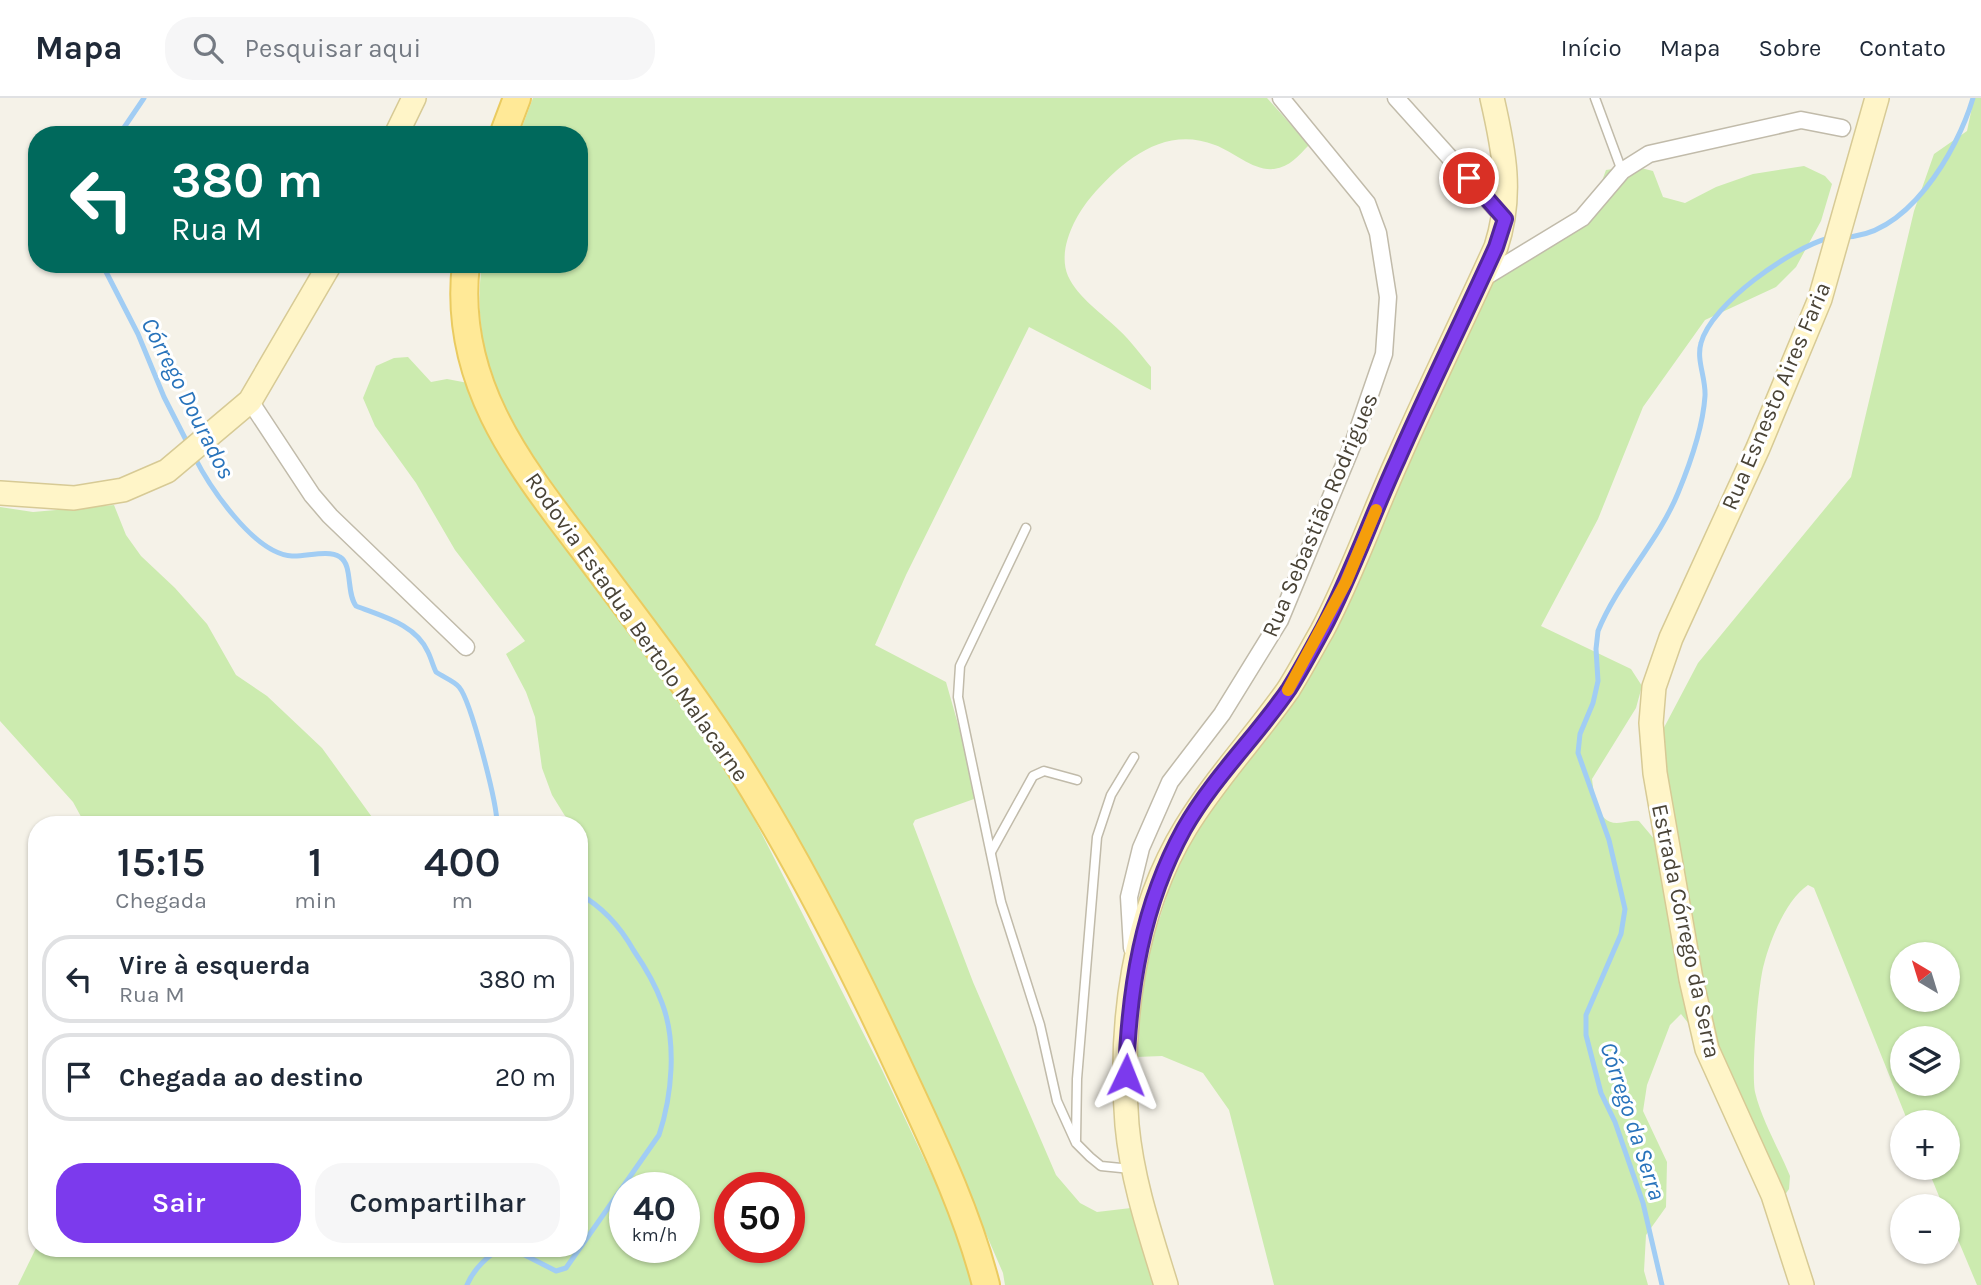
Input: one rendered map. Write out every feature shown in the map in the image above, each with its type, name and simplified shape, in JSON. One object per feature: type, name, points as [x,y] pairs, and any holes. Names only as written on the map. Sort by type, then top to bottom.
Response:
[{"type":"main road","points":[[506,126],[517,98]]},
{"type":"main road","name":"Rodovia Estadua Bertolo Malacarne","points":[[465,273],[469,348],[489,408],[508,444],[532,480],[624,602],[729,751],[791,855],[884,1035],[941,1157],[976,1244],[986,1285]]},
{"type":"street","points":[[400,126],[414,98]]},
{"type":"street","name":"Rua Sebastião Rodrigues","points":[[1134,971],[1129,897],[1141,848],[1170,782],[1222,714],[1280,620],[1354,441],[1384,354],[1388,328],[1387,286],[1378,233],[1367,204],[1281,98]]},
{"type":"street","points":[[1396,98],[1505,219]]},
{"type":"street","points":[[1166,1285],[1134,1169],[1127,1125],[1127,1022],[1134,971],[1150,907],[1185,829],[1213,786],[1288,689],[1322,630],[1346,582],[1397,460],[1482,279],[1505,219],[1504,165],[1492,98]]},
{"type":"street","name":"Rua Esnesto Aires Faria","points":[[1654,687],[1671,638],[1820,299],[1878,98]]},
{"type":"street","points":[[1482,279],[1582,218],[1622,171],[1649,154],[1775,123],[1801,120],[1842,128]]},
{"type":"street","points":[[0,493],[74,498],[123,490],[167,471],[250,401],[325,273]]},
{"type":"street","points":[[250,401],[312,495],[330,516],[466,647]]},
{"type":"street","name":"Estrada Córrego da Serra","points":[[1654,687],[1651,723],[1655,773],[1700,1019],[1716,1072],[1773,1195],[1802,1285]]},
{"type":"lane","points":[[1595,98],[1622,171]]},
{"type":"lane","points":[[1026,528],[961,666],[957,686],[1001,902],[1040,1025],[1057,1101],[1076,1143],[1101,1166],[1134,1169]]},
{"type":"lane","points":[[1076,1143],[1078,1065],[1097,837],[1111,795],[1134,757]]},
{"type":"lane","points":[[991,852],[1033,776],[1044,771],[1077,780]]},
{"type":"green space","points":[[533,98],[1267,98],[1309,145],[1289,163],[1280,168],[1266,169],[1215,145],[1196,140],[1162,143],[1130,159],[1091,197],[1069,234],[1065,255],[1068,276],[1084,299],[1123,334],[1151,367],[1151,390],[1029,327],[906,575],[875,645],[946,682],[978,794],[974,799],[915,820],[913,824],[973,982],[1056,1175],[1080,1203],[1097,1212],[1131,1208],[1155,1285],[1005,1285],[1003,1273],[968,1192],[766,787],[704,691],[540,467],[517,429],[498,390],[487,359],[481,328],[481,273],[588,273],[588,126],[522,126]]},
{"type":"green space","points":[[1974,98],[1981,98],[1981,1285],[1977,1285],[1960,1245],[1960,1194],[1938,1194],[1932,1180],[1960,1180],[1960,1110],[1903,1110],[1898,1096],[1960,1096],[1960,1026],[1890,1026],[1890,1077],[1814,888],[1808,885],[1793,900],[1775,932],[1764,964],[1757,1008],[1755,1092],[1766,1124],[1790,1176],[1789,1189],[1778,1205],[1697,1034],[1681,1014],[1670,1025],[1647,1085],[1643,1111],[1667,1162],[1666,1207],[1646,1235],[1644,1271],[1648,1285],[1274,1285],[1229,1110],[1203,1073],[1162,1056],[1136,1057],[1140,999],[1152,942],[1170,886],[1195,833],[1209,808],[1278,718],[1488,283],[1594,203],[1606,170],[1633,166],[1653,171],[1663,197],[1685,203],[1716,187],[1753,174],[1804,166],[1825,176],[1832,184],[1821,221],[1796,267],[1776,287],[1705,320],[1643,407],[1598,519],[1541,626],[1631,669],[1642,686],[1636,708],[1592,779],[1597,807],[1605,818],[1617,823],[1639,821],[1655,840],[1658,739],[1698,663],[1851,477],[1914,211],[1934,154],[1967,131]]},
{"type":"green space","points":[[408,357],[431,382],[447,379],[468,383],[540,509],[716,751],[744,799],[882,1070],[945,1203],[964,1253],[972,1285],[18,1285],[32,1257],[588,1257],[588,816],[565,816],[552,795],[542,768],[535,717],[526,692],[506,654],[525,641],[455,550],[416,483],[375,426],[363,398],[376,366],[394,358]]},
{"type":"green space","points":[[114,505],[126,535],[141,556],[175,588],[207,624],[236,675],[267,696],[322,748],[371,816],[81,816],[73,802],[0,721],[0,507],[33,512]]},
{"type":"waterway","name":"Córrego Dourados","points":[[125,126],[144,98]]},
{"type":"waterway","name":"Córrego da Serra","points":[[1842,237],[1866,234],[1888,223],[1908,208],[1942,166],[1955,143],[1973,98]]},
{"type":"waterway","name":"Córrego da Serra","points":[[1662,1285],[1643,1203],[1615,1122],[1601,1093],[1586,1035],[1586,1015],[1621,934],[1625,909],[1609,840],[1578,753],[1580,734],[1593,703],[1598,681],[1598,631],[1616,596],[1670,511],[1695,445],[1705,396],[1700,349],[1708,328],[1736,295],[1774,265],[1829,238]]},
{"type":"waterway","name":"Córrego Dourados","points":[[107,273],[138,334],[164,397],[188,444]]},
{"type":"waterway","name":"Córrego Dourados","points":[[194,456],[210,484],[234,516],[263,544],[292,556],[323,553],[340,557],[347,566],[351,594],[356,606],[397,622],[422,642],[436,672],[457,685],[464,696],[482,753],[496,816]]},
{"type":"waterway","name":"Córrego Dourados","points":[[588,900],[617,926],[646,969],[667,1018],[671,1069],[667,1103],[659,1135],[588,1237]]},
{"type":"waterway","name":"Córrego Dourados","points":[[467,1285],[481,1263],[488,1257]]},
{"type":"waterway","name":"Córrego Dourados","points":[[529,1257],[556,1271],[566,1268],[574,1257]]},
{"type":"slow traffic","points":[[1288,690],[1346,582],[1376,510]]},
{"type":"route","points":[[1126,1075],[1127,1022],[1134,971],[1150,907],[1169,861],[1185,829],[1213,786],[1288,689],[1322,630],[1496,247],[1505,219],[1469,178]]}]
